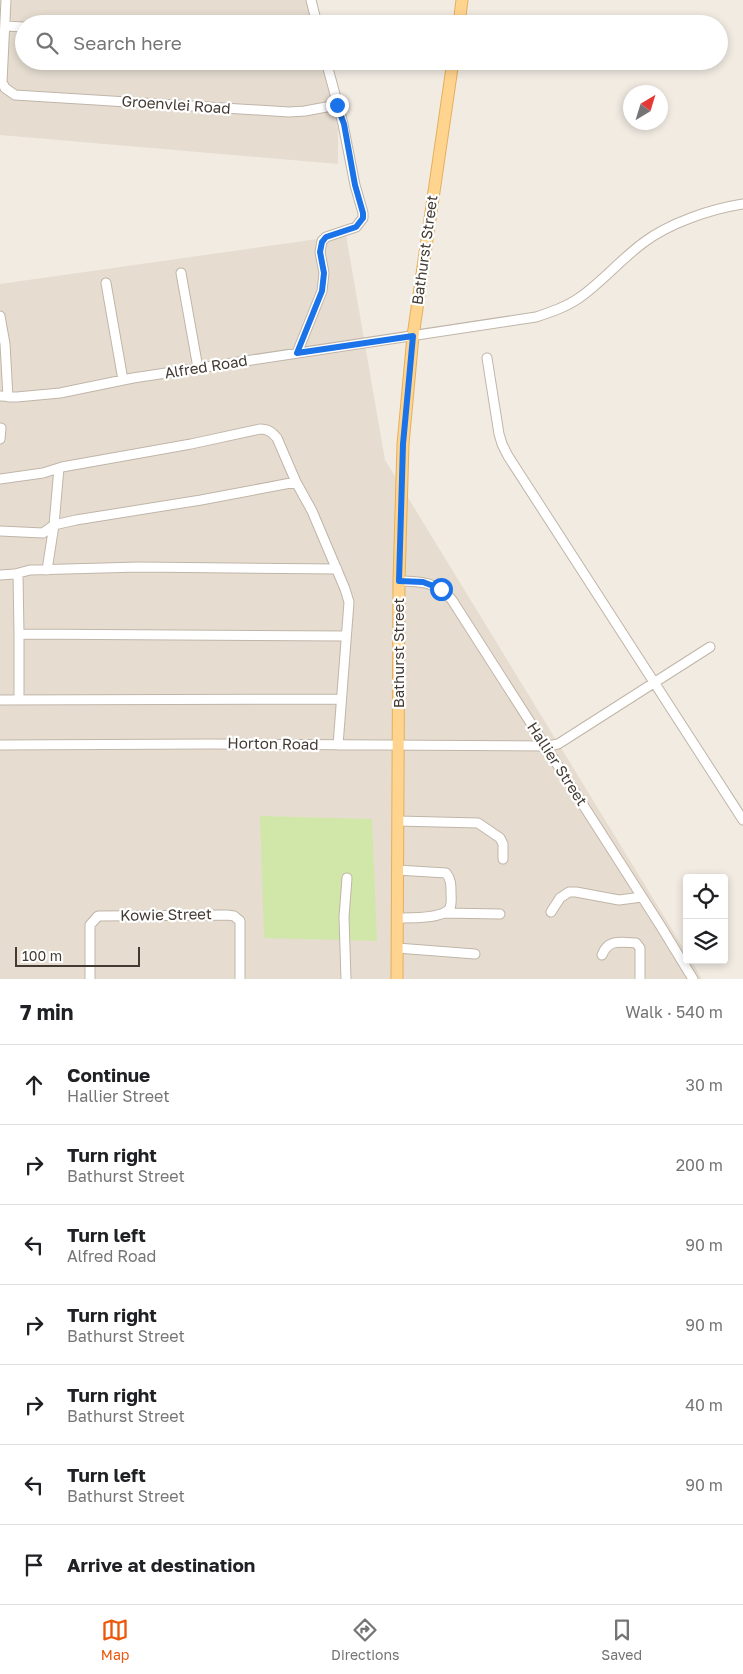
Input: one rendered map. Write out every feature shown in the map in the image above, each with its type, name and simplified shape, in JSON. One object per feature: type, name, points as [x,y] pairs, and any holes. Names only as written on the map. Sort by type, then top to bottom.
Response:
[{"type":"main road","points":[[460,15],[462,0]]},
{"type":"main road","name":"Bathurst Street","points":[[397,979],[399,581],[403,444],[413,336],[452,70]]},
{"type":"street","points":[[6,0],[5,26],[15,27]]},
{"type":"street","points":[[311,0],[315,15]]},
{"type":"street","name":"Groenvlei Road","points":[[5,26],[1,69],[2,82],[5,88],[15,94],[289,112],[337,105]]},
{"type":"street","points":[[297,353],[322,291],[324,273],[320,252],[322,242],[326,237],[356,227],[363,218],[344,124],[328,70]]},
{"type":"street","name":"Alfred Road","points":[[4,397],[53,394],[198,368],[524,320],[559,309],[583,295],[634,250],[659,233],[702,214],[743,204]]},
{"type":"street","points":[[181,273],[198,368]]},
{"type":"street","points":[[106,283],[123,380]]},
{"type":"street","points":[[0,316],[5,344],[4,397]]},
{"type":"street","points":[[487,358],[502,444],[743,820]]},
{"type":"street","points":[[0,439],[1,428]]},
{"type":"street","points":[[0,479],[43,474],[59,468],[264,429],[272,433],[312,511],[349,602],[338,745]]},
{"type":"street","points":[[47,570],[54,525],[59,468]]},
{"type":"street","points":[[0,531],[43,533],[54,525],[76,520],[191,502],[296,482]]},
{"type":"street","points":[[0,575],[18,574],[30,570],[140,567],[337,569]]},
{"type":"street","points":[[18,574],[20,634],[19,700]]},
{"type":"street","name":"Hallier Street","points":[[399,581],[423,582],[447,594],[546,746],[693,979]]},
{"type":"street","points":[[20,634],[346,636]]},
{"type":"street","points":[[546,746],[558,744],[710,647]]},
{"type":"street","points":[[0,700],[341,699]]},
{"type":"street","name":"Horton Road","points":[[0,746],[398,744],[546,746]]},
{"type":"street","points":[[398,822],[478,823],[500,838],[503,844],[503,859]]},
{"type":"street","points":[[397,870],[443,872],[448,876],[451,904],[449,910],[444,914]]},
{"type":"street","points":[[346,979],[344,917],[347,878]]},
{"type":"street","points":[[551,912],[560,898],[568,892],[619,900],[642,897]]},
{"type":"street","points":[[397,918],[444,914],[500,914]]},
{"type":"street","name":"Kowie Street","points":[[90,979],[90,925],[93,919],[98,916],[227,915],[234,916],[240,921],[240,979]]},
{"type":"street","points":[[602,955],[605,948],[610,944],[617,942],[637,944],[640,951],[640,979]]},
{"type":"street","points":[[397,948],[475,954]]},
{"type":"shaded area","points":[[0,0],[306,0],[310,15],[15,15],[15,70],[323,70],[338,128],[338,164],[0,135]]},
{"type":"shaded area","points":[[346,235],[385,460],[683,947],[683,964],[693,964],[702,979],[0,979],[0,284]]},
{"type":"green space","points":[[260,816],[372,819],[377,941],[264,938]]},
{"type":"route","points":[[337,105],[344,124],[363,218],[356,227],[326,237],[322,242],[320,252],[324,284],[297,353],[413,336],[403,444],[399,581],[423,582],[441,589]]}]
